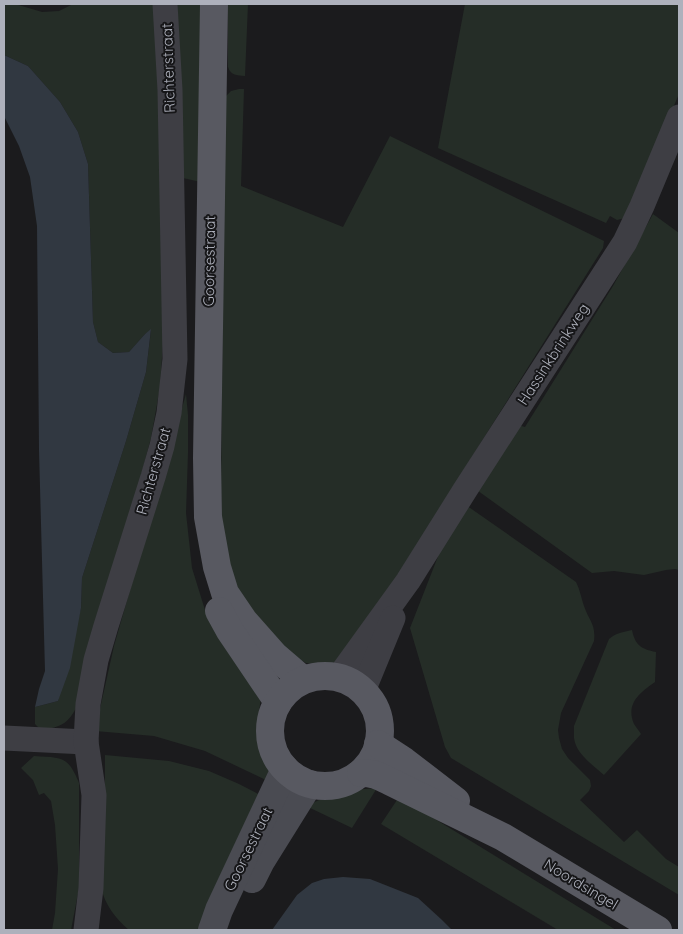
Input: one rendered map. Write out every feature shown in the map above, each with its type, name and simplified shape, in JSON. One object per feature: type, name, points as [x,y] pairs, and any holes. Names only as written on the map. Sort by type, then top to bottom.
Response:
[{"type":"main road","name":"Goorsestraat","points":[[214,4],[208,369],[208,518],[217,566],[225,593],[244,621],[275,656],[303,680]]},
{"type":"main road","name":"Goorsestraat","points":[[208,518],[202,547],[204,566],[212,595],[230,631],[278,702]]},
{"type":"main road","points":[[317,676],[338,678],[351,682],[363,691],[374,708],[379,721],[378,744],[372,760],[360,773],[350,780],[341,784],[327,786],[309,784],[298,779],[285,769],[275,755],[270,736],[271,718],[278,702],[292,686],[317,676]]},
{"type":"main road","name":"Noordsingel","points":[[378,744],[404,761],[503,837]]},
{"type":"main road","name":"Goorsestraat","points":[[212,930],[219,910],[285,769]]},
{"type":"main road","name":"Noordsingel","points":[[360,773],[379,775],[503,837],[658,930]]},
{"type":"main road","name":"Goorsestraat","points":[[230,930],[261,861],[309,784]]},
{"type":"street","name":"Richterstraat","points":[[86,930],[91,888],[94,795],[86,742],[88,704],[96,660],[153,477],[169,413],[172,388],[174,359],[170,90],[165,4]]},
{"type":"street","name":"Hassinkbrinkweg","points":[[338,678],[408,581],[625,242],[679,117]]},
{"type":"street","name":"Hassinkbrinkweg","points":[[363,691],[408,581]]},
{"type":"street","points":[[4,738],[86,742]]},
{"type":"shaded area","points":[[4,4],[15,4],[42,12],[59,11],[73,4],[159,4],[165,313],[160,387],[151,438],[81,700],[62,725],[41,730],[35,724],[35,707],[58,701],[81,608],[82,578],[146,372],[151,330],[129,352],[113,353],[98,342],[93,322],[88,164],[78,132],[60,102],[28,66],[4,55]]},
{"type":"shaded area","points":[[177,4],[201,4],[201,182],[183,178]]},
{"type":"shaded area","points":[[228,4],[248,4],[245,76],[233,74],[228,67]]},
{"type":"shaded area","points":[[465,4],[679,4],[679,94],[625,218],[617,220],[610,216],[606,223],[438,148]]},
{"type":"shaded area","points":[[4,55],[28,66],[60,102],[78,132],[88,164],[93,322],[98,342],[113,353],[129,352],[151,329],[146,372],[82,578],[81,608],[70,668],[58,701],[35,707],[45,671],[39,450],[37,226],[30,177],[19,146],[4,116]]},
{"type":"shaded area","points":[[244,89],[241,186],[343,227],[390,136],[604,241],[603,248],[350,652],[329,666],[306,663],[295,657],[246,612],[223,555],[221,488],[225,97],[231,91]]},
{"type":"shaded area","points":[[653,214],[679,233],[679,570],[666,570],[644,575],[614,571],[592,573],[474,488],[515,424],[525,427],[613,286]]},
{"type":"shaded area","points":[[186,394],[188,453],[186,513],[192,568],[205,610],[223,645],[261,696],[258,721],[263,745],[273,761],[266,780],[205,751],[154,736],[95,731],[114,646]]},
{"type":"shaded area","points":[[463,503],[576,582],[593,626],[594,641],[561,713],[558,730],[562,749],[568,758],[590,780],[591,786],[589,791],[580,800],[624,842],[637,830],[666,859],[679,867],[679,895],[451,758],[445,747],[410,628],[450,523]]},
{"type":"shaded area","points":[[632,630],[640,646],[656,652],[655,682],[640,694],[633,704],[632,717],[634,724],[641,734],[604,775],[578,749],[575,744],[574,726],[609,639],[617,634]]},
{"type":"shaded area","points":[[105,755],[169,761],[209,771],[264,797],[203,930],[129,930],[119,921],[108,905],[101,887],[105,809]]},
{"type":"shaded area","points":[[34,756],[57,758],[67,763],[79,783],[79,888],[71,930],[52,930],[58,869],[55,825],[51,801],[44,793],[39,795],[33,780],[21,768]]},
{"type":"shaded area","points":[[377,788],[352,828],[306,806],[339,791]]},
{"type":"shaded area","points":[[399,797],[616,930],[558,930],[381,824]]},
{"type":"shaded area","points":[[343,877],[370,879],[418,898],[452,930],[272,930],[297,895],[312,883],[324,879]]}]
